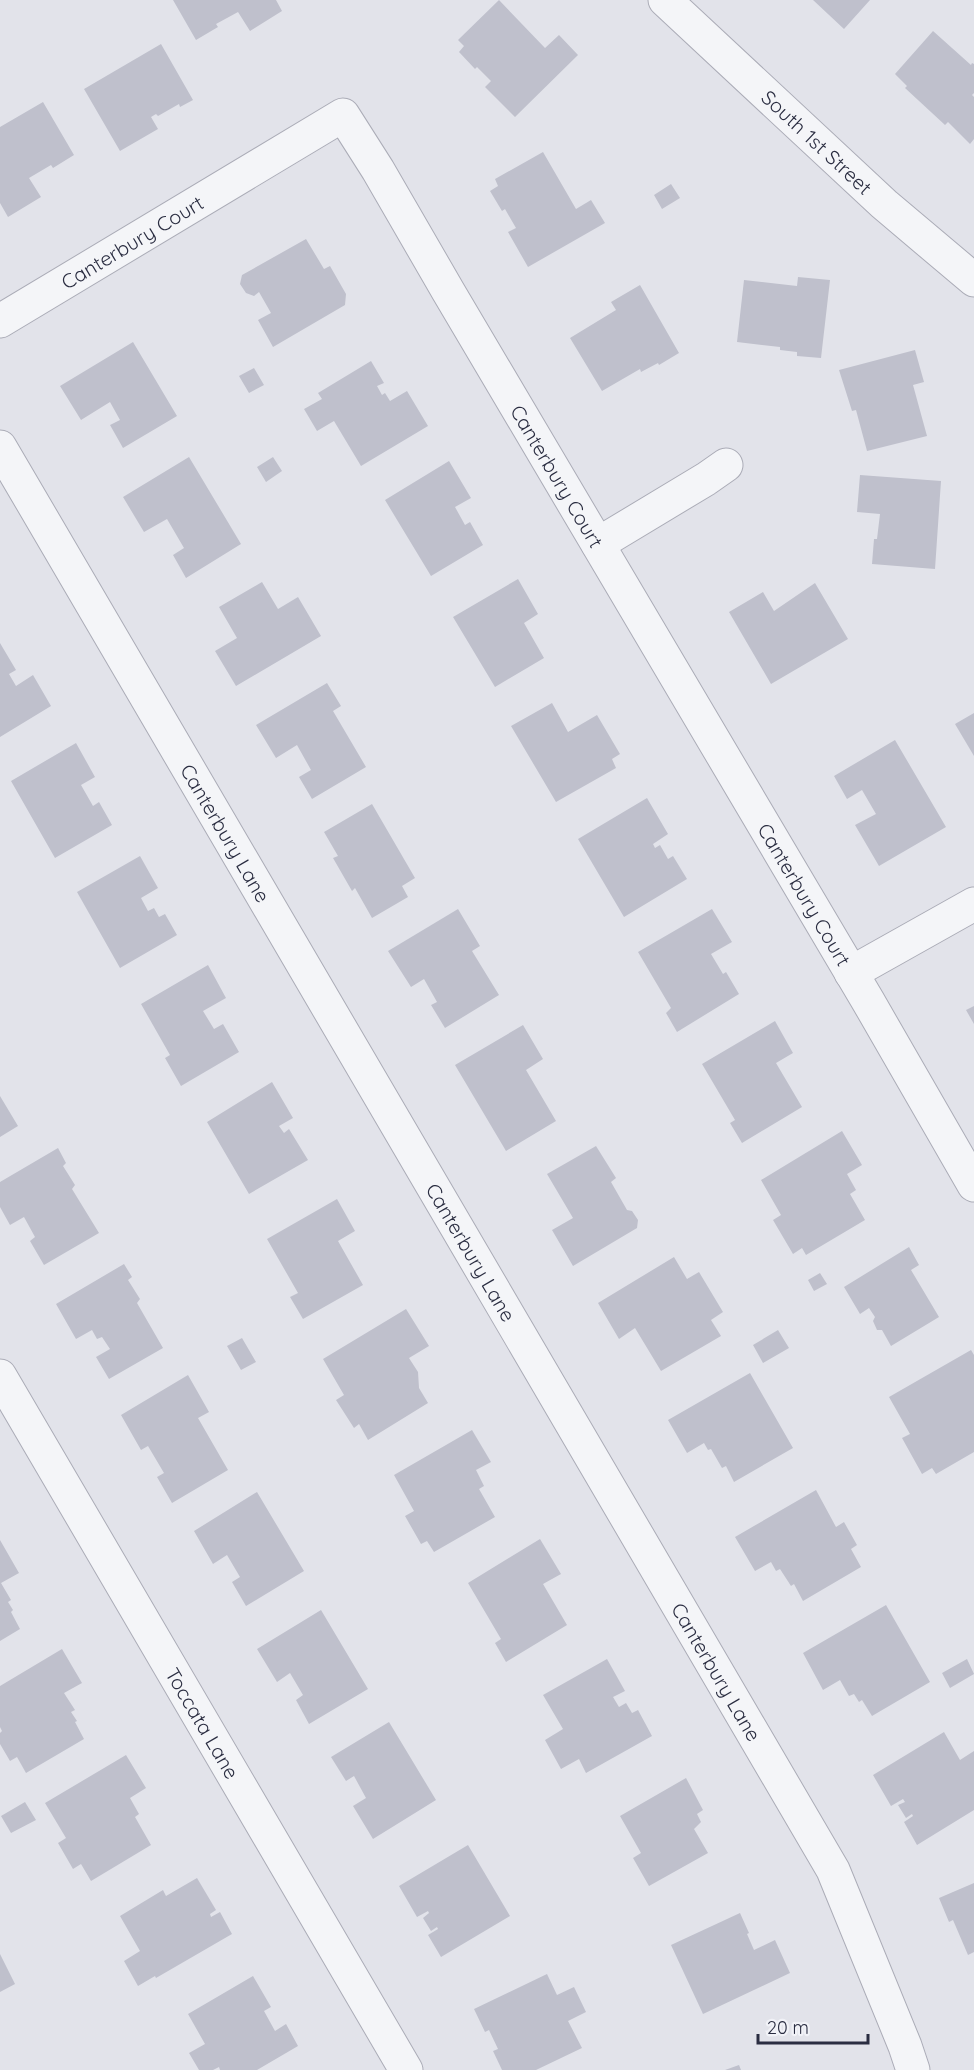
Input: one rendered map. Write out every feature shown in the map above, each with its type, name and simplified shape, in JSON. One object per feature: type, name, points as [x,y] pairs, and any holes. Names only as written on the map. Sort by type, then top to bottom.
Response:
[{"type":"street","name":"South 1st Street","points":[[665,0],[884,204],[974,280]]},
{"type":"street","name":"Canterbury Court","points":[[0,321],[343,115],[378,170],[974,1185]]},
{"type":"street","name":"Canterbury Lane","points":[[0,447],[833,1870],[913,2070]]},
{"type":"street","points":[[598,544],[726,465]]},
{"type":"street","points":[[851,973],[974,904]]},
{"type":"street","name":"Toccata Lane","points":[[0,1376],[406,2070]]},
{"type":"building","points":[[173,0],[276,0],[282,11],[250,31],[238,12],[216,24],[218,27],[196,40]]},
{"type":"building","points":[[499,0],[545,48],[559,35],[578,55],[515,117],[485,87],[491,81],[477,67],[475,69],[459,52],[464,46],[458,40]]},
{"type":"building","points":[[813,0],[870,0],[844,29]]},
{"type":"building","points":[[933,31],[971,65],[974,64],[974,93],[972,95],[974,97],[974,139],[970,144],[948,122],[945,125],[905,88],[907,86],[895,74]]},
{"type":"building","points":[[161,44],[193,100],[151,117],[158,129],[120,151],[84,89]]},
{"type":"building","points":[[43,102],[74,155],[53,168],[51,165],[29,178],[41,197],[8,217],[0,203],[0,127]]},
{"type":"building","points":[[543,152],[576,209],[591,200],[605,223],[528,267],[508,232],[516,228],[505,209],[502,211],[490,191],[498,186],[495,179]]},
{"type":"building","points":[[671,184],[680,198],[662,209],[654,195]]},
{"type":"building","points":[[306,239],[324,269],[330,266],[346,294],[345,305],[273,347],[258,320],[271,313],[259,292],[254,296],[246,293],[240,284],[242,275]]},
{"type":"building","points":[[798,277],[830,280],[821,358],[797,356],[797,352],[780,350],[780,347],[737,342],[744,280],[797,286]]},
{"type":"building","points":[[640,285],[679,353],[659,365],[658,363],[641,372],[640,369],[602,391],[570,338],[616,310],[611,302]]},
{"type":"building","points":[[133,342],[177,416],[123,448],[110,425],[120,420],[110,402],[81,420],[60,386]]},
{"type":"building","points":[[915,350],[924,382],[913,385],[927,436],[867,451],[856,410],[852,411],[839,370]]},
{"type":"building","points":[[371,361],[384,383],[377,386],[382,395],[385,393],[390,401],[407,391],[428,426],[361,466],[334,421],[317,431],[304,409],[322,399],[318,393]]},
{"type":"building","points":[[254,368],[264,385],[249,393],[239,376]]},
{"type":"building","points":[[189,457],[241,544],[186,578],[173,555],[184,548],[167,519],[144,532],[123,497]]},
{"type":"building","points":[[273,457],[282,471],[266,482],[257,467]]},
{"type":"building","points":[[449,461],[471,498],[455,507],[465,525],[470,522],[483,545],[431,576],[385,500]]},
{"type":"building","points":[[860,475],[941,481],[935,569],[872,564],[874,539],[877,539],[880,514],[857,512]]},
{"type":"building","points":[[518,579],[538,614],[524,623],[544,658],[495,687],[453,617]]},
{"type":"building","points":[[262,582],[278,609],[298,597],[321,636],[236,686],[215,651],[237,638],[219,607]]},
{"type":"building","points":[[815,583],[848,639],[771,684],[729,612],[763,592],[774,611]]},
{"type":"building","points":[[0,643],[16,670],[9,674],[16,686],[33,675],[51,706],[0,737]]},
{"type":"building","points":[[327,683],[341,706],[333,711],[366,767],[312,799],[299,777],[311,770],[297,745],[276,758],[256,725]]},
{"type":"building","points":[[552,703],[568,732],[597,715],[620,754],[612,759],[616,768],[556,802],[511,726]]},
{"type":"building","points":[[974,713],[974,756],[955,724]]},
{"type":"building","points":[[895,740],[946,827],[879,866],[855,825],[876,814],[862,790],[847,799],[834,776]]},
{"type":"building","points":[[76,743],[95,777],[81,785],[93,806],[99,802],[112,825],[55,858],[11,781]]},
{"type":"building","points":[[647,798],[668,834],[653,844],[655,848],[660,845],[668,859],[673,856],[687,879],[624,917],[578,839]]},
{"type":"building","points":[[372,804],[415,878],[402,886],[408,897],[372,918],[355,888],[352,891],[333,858],[338,856],[324,832]]},
{"type":"building","points":[[140,856],[158,888],[141,898],[148,911],[154,908],[159,917],[165,914],[177,935],[120,968],[77,892]]},
{"type":"building","points":[[458,909],[480,946],[472,951],[499,995],[445,1028],[431,1005],[437,1002],[424,979],[411,987],[388,951]]},
{"type":"building","points":[[712,909],[732,942],[711,954],[723,974],[726,972],[739,994],[677,1032],[666,1013],[671,1008],[638,952]]},
{"type":"building","points":[[208,965],[226,998],[203,1011],[214,1029],[223,1024],[239,1052],[181,1086],[165,1058],[170,1055],[141,1004]]},
{"type":"building","points":[[974,1006],[974,1024],[966,1010]]},
{"type":"building","points":[[775,1021],[793,1053],[776,1063],[802,1107],[742,1143],[730,1123],[735,1120],[702,1064]]},
{"type":"building","points":[[523,1025],[543,1059],[526,1070],[556,1121],[506,1151],[455,1065]]},
{"type":"building","points":[[272,1082],[293,1118],[279,1126],[284,1133],[289,1129],[308,1160],[249,1194],[207,1122]]},
{"type":"building","points":[[0,1096],[18,1126],[0,1137]]},
{"type":"building","points":[[842,1131],[862,1165],[847,1174],[856,1190],[850,1194],[865,1220],[806,1255],[802,1248],[793,1254],[773,1220],[781,1215],[761,1180]]},
{"type":"building","points":[[596,1146],[616,1178],[611,1182],[627,1210],[632,1211],[638,1220],[637,1228],[573,1266],[552,1230],[573,1218],[547,1174]]},
{"type":"building","points":[[58,1148],[66,1163],[63,1166],[75,1185],[72,1189],[99,1233],[44,1265],[30,1241],[35,1237],[24,1217],[10,1225],[0,1207],[0,1182]]},
{"type":"building","points":[[337,1199],[355,1231],[338,1241],[363,1285],[303,1319],[290,1297],[298,1293],[267,1239]]},
{"type":"building","points":[[909,1247],[919,1265],[911,1270],[939,1317],[891,1346],[882,1330],[877,1330],[873,1321],[875,1317],[869,1308],[860,1314],[844,1287]]},
{"type":"building","points":[[674,1257],[687,1279],[699,1272],[723,1312],[711,1320],[721,1336],[661,1371],[635,1328],[619,1339],[598,1303]]},
{"type":"building","points":[[124,1264],[132,1277],[128,1280],[140,1299],[137,1303],[163,1348],[109,1379],[96,1357],[110,1349],[102,1337],[97,1339],[92,1330],[76,1339],[56,1304]]},
{"type":"building","points":[[820,1273],[827,1284],[814,1291],[808,1280]]},
{"type":"building","points":[[406,1309],[429,1346],[409,1358],[418,1372],[419,1388],[428,1403],[368,1440],[359,1424],[354,1428],[336,1400],[344,1395],[323,1359]]},
{"type":"building","points":[[778,1330],[789,1348],[763,1363],[753,1345]]},
{"type":"building","points":[[242,1338],[256,1362],[241,1370],[227,1346]]},
{"type":"building","points":[[971,1350],[974,1355],[974,1452],[936,1474],[932,1468],[922,1474],[902,1438],[910,1434],[889,1397]]},
{"type":"building","points":[[750,1373],[793,1448],[734,1482],[726,1466],[722,1468],[711,1449],[708,1450],[704,1443],[687,1453],[668,1420]]},
{"type":"building","points":[[188,1375],[209,1412],[198,1418],[228,1470],[172,1503],[157,1477],[164,1473],[148,1446],[141,1450],[121,1415]]},
{"type":"building","points":[[472,1430],[491,1462],[476,1470],[484,1486],[479,1489],[495,1517],[434,1552],[427,1541],[421,1544],[405,1516],[414,1511],[394,1475]]},
{"type":"building","points":[[816,1490],[836,1527],[844,1522],[857,1545],[851,1549],[861,1567],[803,1601],[794,1584],[791,1586],[780,1569],[776,1571],[771,1562],[755,1571],[735,1537]]},
{"type":"building","points":[[257,1492],[304,1571],[246,1606],[232,1582],[240,1577],[227,1555],[213,1564],[194,1531]]},
{"type":"building","points":[[540,1539],[561,1574],[543,1584],[567,1625],[506,1662],[495,1643],[501,1639],[468,1583]]},
{"type":"building","points":[[0,1540],[19,1573],[1,1583],[11,1600],[8,1602],[13,1610],[11,1612],[20,1629],[0,1641]]},
{"type":"building","points":[[886,1605],[930,1682],[872,1716],[862,1700],[859,1702],[854,1694],[849,1696],[840,1680],[823,1690],[803,1653]]},
{"type":"building","points":[[321,1610],[368,1689],[309,1724],[296,1700],[303,1695],[290,1673],[277,1682],[257,1649]]},
{"type":"building","points":[[62,1649],[82,1683],[64,1693],[75,1710],[71,1712],[84,1739],[26,1773],[17,1757],[10,1761],[0,1744],[2,1731],[0,1727],[0,1686]]},
{"type":"building","points":[[607,1659],[625,1691],[613,1697],[619,1707],[626,1703],[632,1713],[638,1710],[652,1736],[586,1773],[579,1759],[561,1769],[545,1740],[563,1729],[543,1695]]},
{"type":"building","points":[[967,1659],[974,1674],[950,1688],[942,1673]]},
{"type":"building","points":[[389,1722],[436,1800],[373,1839],[353,1806],[366,1798],[354,1776],[346,1781],[331,1757]]},
{"type":"building","points":[[944,1732],[960,1760],[974,1751],[974,1810],[917,1845],[904,1822],[913,1816],[912,1814],[906,1818],[898,1805],[905,1802],[903,1799],[891,1806],[873,1775]]},
{"type":"building","points":[[126,1755],[146,1788],[130,1798],[139,1814],[135,1817],[151,1845],[91,1881],[81,1864],[73,1869],[58,1843],[66,1838],[45,1803]]},
{"type":"building","points":[[686,1778],[703,1810],[697,1814],[701,1822],[694,1829],[708,1853],[649,1886],[633,1858],[641,1853],[620,1816]]},
{"type":"building","points":[[25,1802],[36,1820],[11,1833],[1,1816]]},
{"type":"building","points":[[468,1845],[510,1916],[441,1957],[428,1935],[438,1929],[437,1927],[431,1931],[423,1918],[429,1913],[428,1911],[417,1917],[399,1886]]},
{"type":"building","points":[[197,1878],[216,1910],[210,1914],[211,1917],[220,1912],[232,1934],[138,1986],[124,1961],[140,1951],[120,1916],[163,1890],[166,1896]]},
{"type":"building","points":[[974,1883],[974,1952],[968,1955],[953,1920],[949,1922],[939,1898]]},
{"type":"building","points":[[740,1913],[754,1950],[775,1940],[790,1973],[703,2014],[671,1945]]},
{"type":"building","points":[[0,1954],[15,1984],[0,1992]]},
{"type":"building","points":[[547,1974],[557,1995],[574,1987],[586,2012],[568,2021],[582,2048],[536,2070],[502,2070],[493,2051],[498,2049],[489,2030],[485,2032],[474,2009]]},
{"type":"building","points":[[253,1976],[271,2007],[264,2011],[275,2031],[286,2024],[298,2046],[257,2070],[220,2070],[219,2067],[213,2070],[199,2070],[189,2053],[205,2044],[188,2014]]},
{"type":"building","points":[[739,2065],[741,2070],[725,2070]]}]
